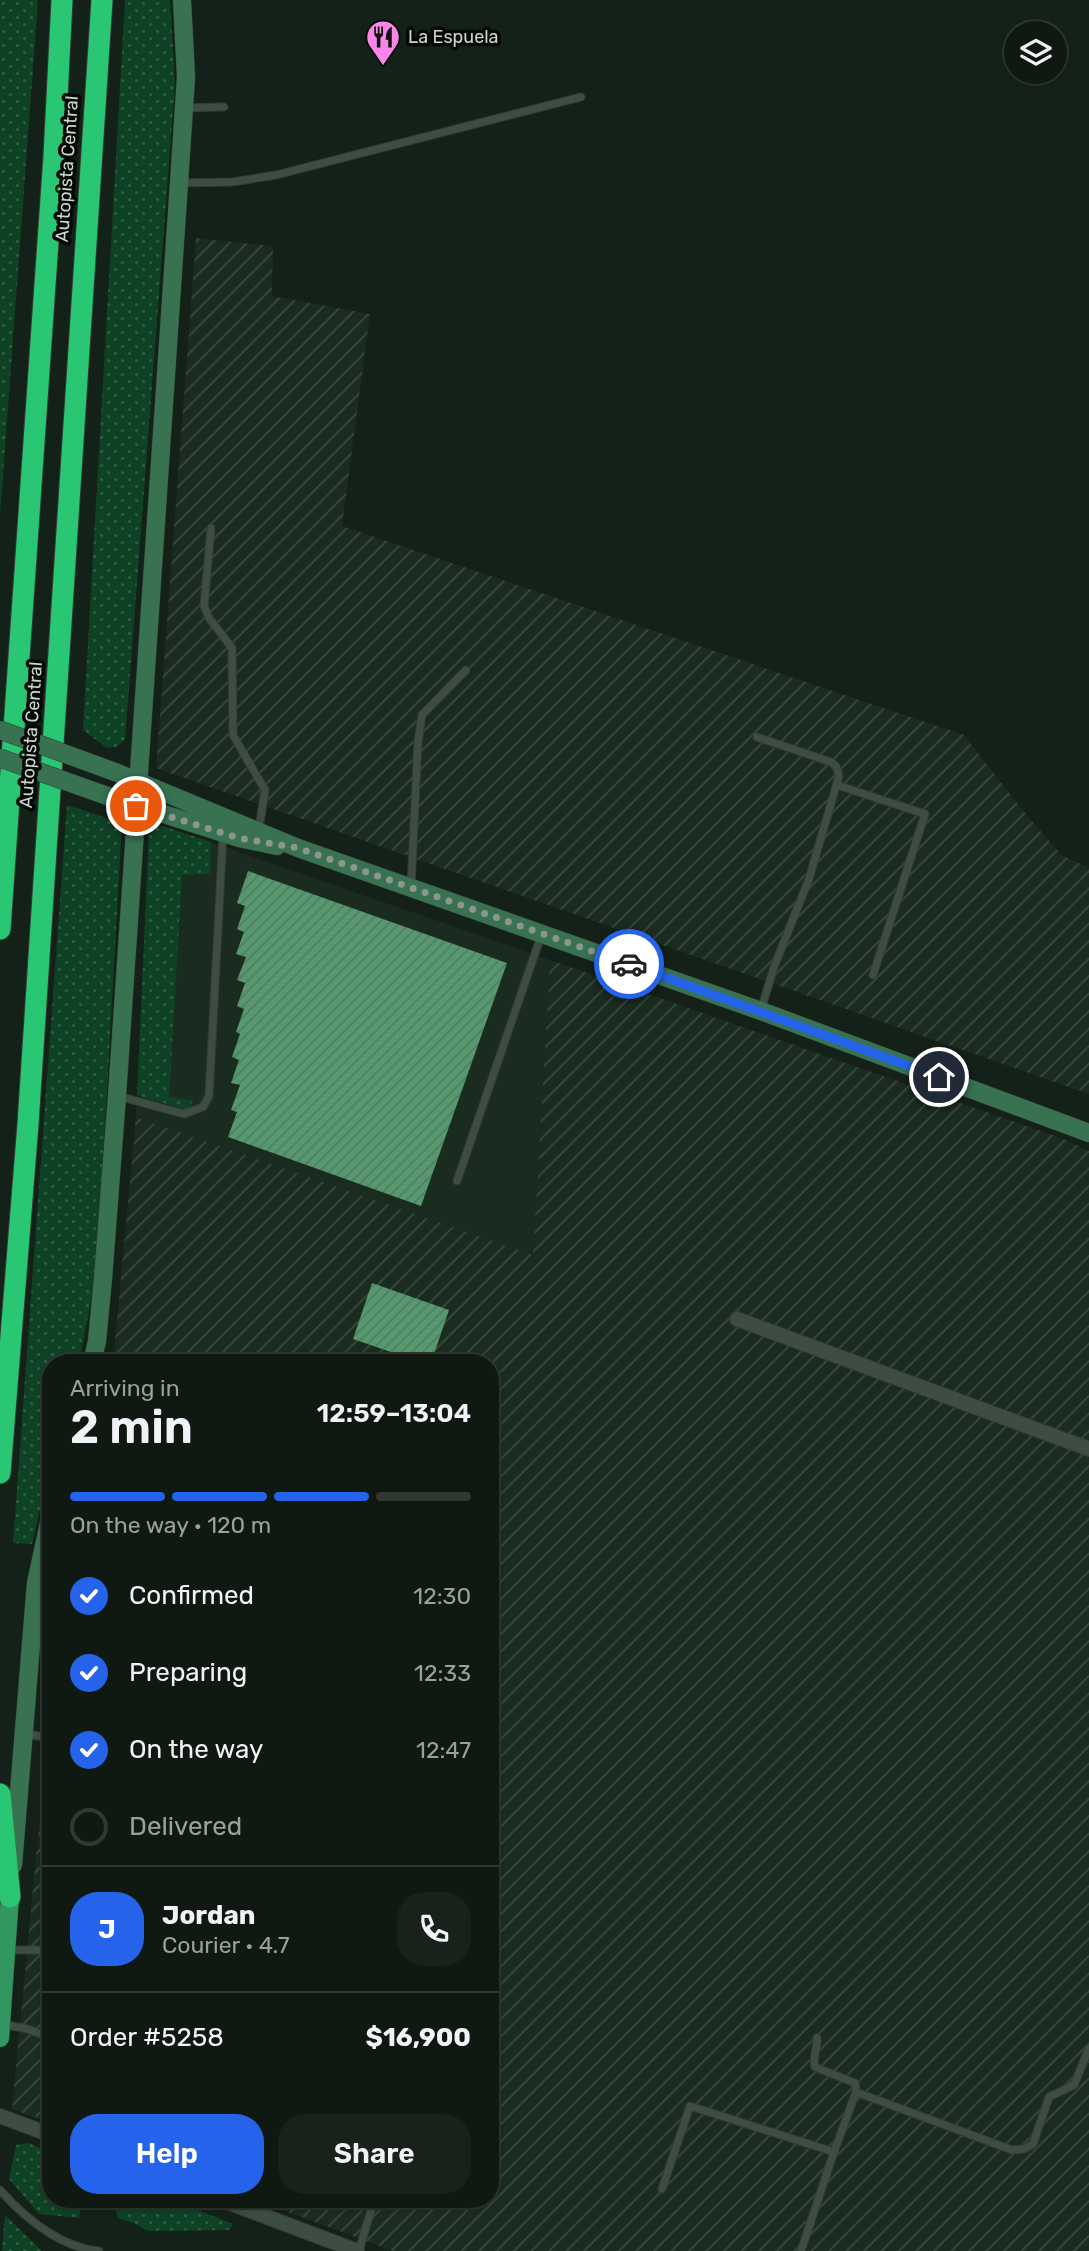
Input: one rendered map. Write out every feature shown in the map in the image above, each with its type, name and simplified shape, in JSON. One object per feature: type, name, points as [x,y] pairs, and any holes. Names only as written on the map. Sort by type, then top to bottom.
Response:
[{"type":"highway","name":"Autopista Central","points":[[0,929],[53,170],[62,0]]},
{"type":"highway","name":"Autopista Central","points":[[0,1473],[30,1096],[102,0]]},
{"type":"highway","points":[[0,1794],[10,1897]]},
{"type":"main road","points":[[94,1354],[103,1279],[117,1096],[184,108],[186,47],[182,0]]},
{"type":"main road","points":[[0,730],[115,772],[298,848],[761,1011],[1089,1133]]},
{"type":"main road","points":[[0,758],[136,806],[223,833],[256,842],[298,848]]},
{"type":"main road","points":[[1,2031],[10,1897],[42,1571]]},
{"type":"street","points":[[737,1319],[1089,1449]]},
{"type":"street","points":[[0,2116],[42,2132]]},
{"type":"street","points":[[243,2208],[358,2251]]},
{"type":"lane","points":[[179,183],[232,182],[276,175],[581,97]]},
{"type":"lane","points":[[184,108],[224,107]]},
{"type":"lane","points":[[211,528],[204,606],[209,618],[232,648],[233,735],[265,790],[259,830]]},
{"type":"lane","points":[[411,887],[418,742],[422,715],[466,670]]},
{"type":"lane","points":[[757,737],[831,762],[839,772],[809,879],[774,967],[761,1011]]},
{"type":"lane","points":[[837,785],[925,814],[873,975]]},
{"type":"lane","points":[[117,1096],[184,1114],[199,1110],[209,1096],[223,833]]},
{"type":"lane","points":[[457,1181],[541,933]]},
{"type":"lane","points":[[25,1734],[42,1737]]},
{"type":"lane","points":[[6,1950],[42,1952]]},
{"type":"lane","points":[[1,2031],[28,2029],[42,2034]]},
{"type":"lane","points":[[802,2251],[856,2092],[855,2083],[815,2067],[813,2061],[817,2038]]},
{"type":"lane","points":[[856,2092],[1012,2150],[1024,2149],[1033,2144],[1049,2097],[1074,2085],[1089,2048]]},
{"type":"lane","points":[[662,2189],[690,2106],[834,2152]]},
{"type":"lane","points":[[0,2190],[27,2217],[47,2232],[66,2242],[91,2251],[99,2251]]},
{"type":"lane","points":[[358,2251],[371,2208]]},
{"type":"shaded area","points":[[196,238],[273,246],[272,296],[370,314],[342,526],[964,735],[1061,855],[1089,868],[1089,1094],[156,768]]},
{"type":"shaded area","points":[[154,826],[164,826],[550,960],[533,1256],[136,1117],[149,833]]},
{"type":"shaded area","points":[[550,960],[1064,1139],[1089,1151],[1089,2251],[393,2251],[277,2208],[499,2208],[499,1354],[114,1354],[136,1117],[533,1255]]},
{"type":"shaded area","points":[[42,1794],[42,2120],[12,2109]]},
{"type":"green space","points":[[0,0],[38,0],[0,516]]},
{"type":"green space","points":[[125,0],[170,0],[175,84],[125,740],[116,747],[107,748],[83,730]]},
{"type":"green space","points":[[67,805],[122,823],[97,1269],[81,1354],[42,1354],[42,1500],[32,1544],[13,1543]]},
{"type":"green space","points":[[159,825],[211,842],[210,874],[182,875],[169,1097],[193,1100],[190,1108],[184,1109],[137,1095],[149,833],[152,827]]},
{"type":"green space","points":[[28,2143],[42,2148],[42,2208],[81,2208],[79,2218],[39,2214],[9,2179],[16,2145]]},
{"type":"green space","points":[[115,2208],[192,2208],[233,2224],[229,2230],[148,2231],[118,2218]]},
{"type":"green space","points":[[5,2215],[42,2251],[2,2251]]},
{"type":"building","points":[[248,871],[507,963],[421,1206],[228,1137],[237,1112],[231,1110],[240,1085],[231,1083],[239,1060],[232,1057],[240,1034],[236,1032],[244,1009],[237,1006],[245,983],[237,980],[246,957],[236,954],[244,932],[237,929],[245,906],[237,903]]},
{"type":"building","points":[[372,1283],[449,1310],[434,1354],[397,1354],[353,1339]]},
{"type":"way so far","points":[[136,806],[239,838],[298,848],[629,964]]},
{"type":"place","name":"La Espuela","points":[[383,67]]},
{"type":"route","points":[[629,964],[939,1077]]}]
